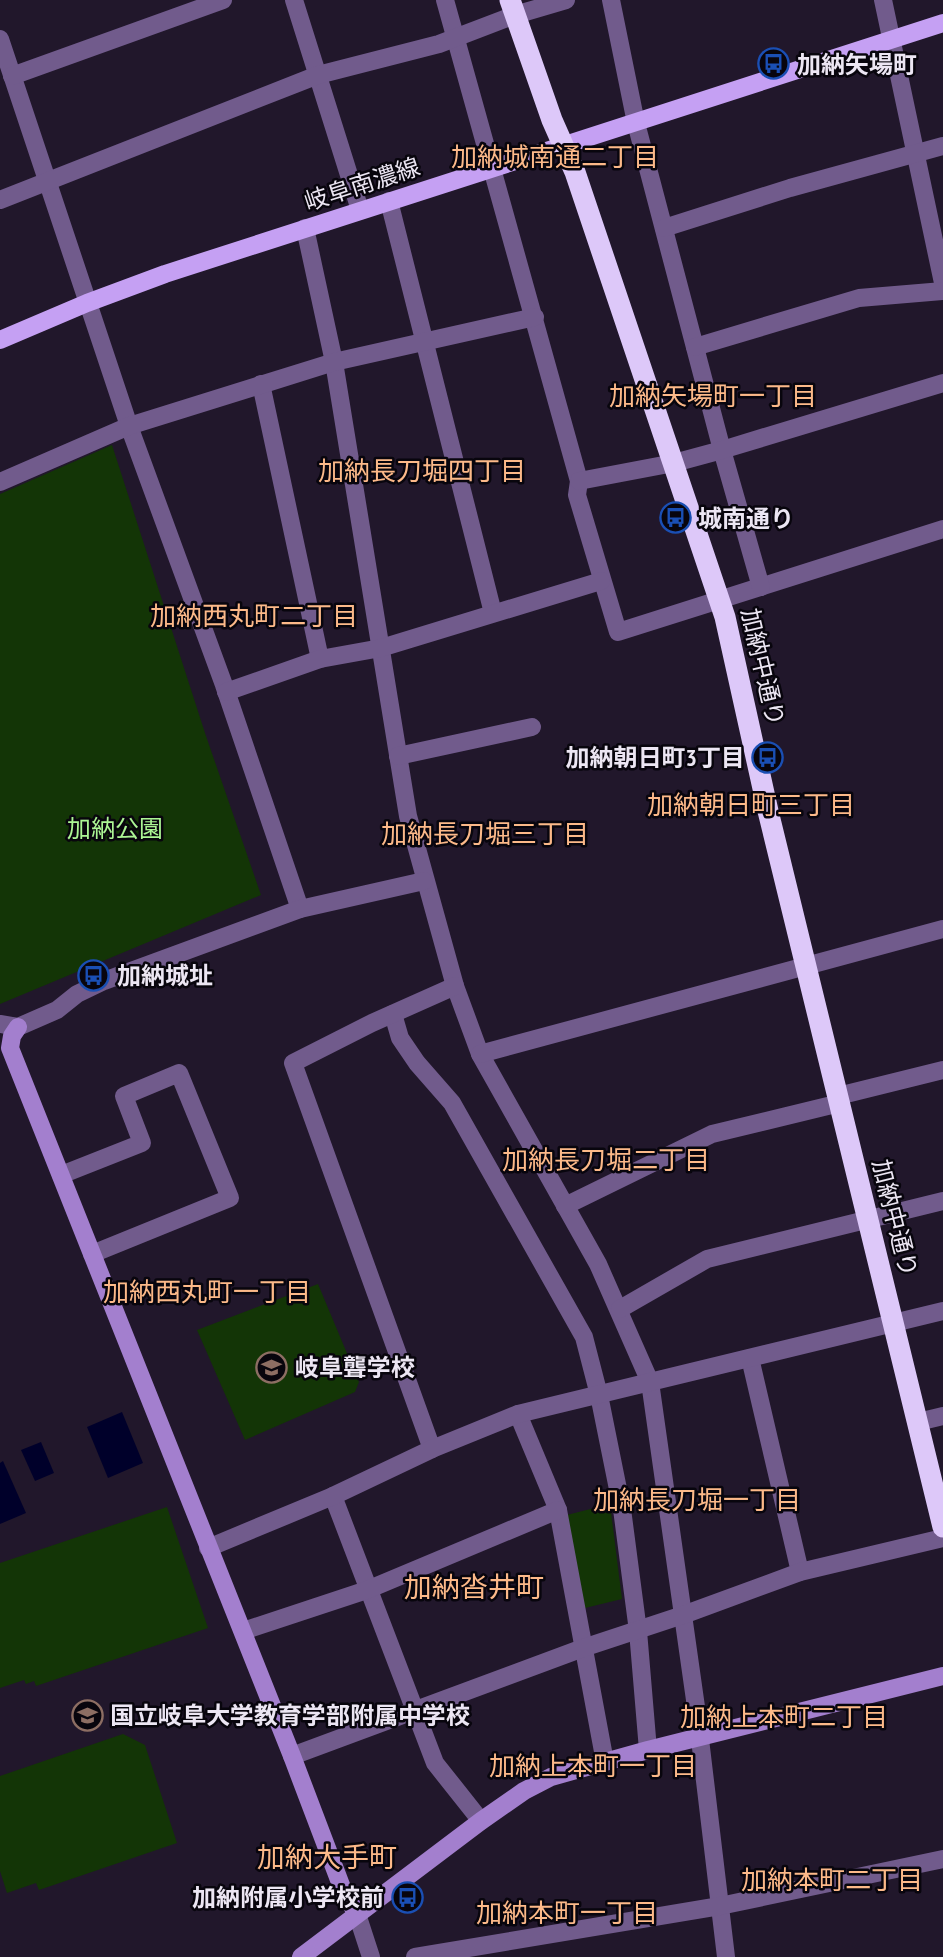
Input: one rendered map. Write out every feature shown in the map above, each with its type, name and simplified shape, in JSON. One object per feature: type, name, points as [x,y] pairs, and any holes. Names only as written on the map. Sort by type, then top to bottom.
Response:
[{"type":"highway","name":"加納中通り","points":[[512,8],[552,120],[579,185],[720,600],[768,811],[943,1527]]},
{"type":"main road","name":"岐阜南濃線","points":[[0,340],[165,274],[943,23]]},
{"type":"street","points":[[12,76],[223,0]]},
{"type":"street","points":[[294,0],[360,210]]},
{"type":"street","points":[[444,0],[490,169],[535,317],[579,481],[577,495],[618,632],[943,529]]},
{"type":"street","points":[[0,200],[318,75],[455,38],[512,8],[566,0]]},
{"type":"street","points":[[883,0],[943,284]]},
{"type":"street","points":[[615,1],[636,123],[761,587]]},
{"type":"street","points":[[0,38],[129,426],[226,692],[300,909]]},
{"type":"street","points":[[664,228],[790,188],[943,146]]},
{"type":"street","points":[[389,201],[493,613]]},
{"type":"street","points":[[305,228],[334,362],[408,816],[455,986],[480,1054],[598,1264],[650,1382],[683,1615],[726,1957]]},
{"type":"street","points":[[695,347],[859,298],[943,291]]},
{"type":"street","points":[[0,482],[129,426],[261,384],[334,362],[535,317]]},
{"type":"street","points":[[579,481],[674,463],[943,383]]},
{"type":"street","points":[[261,384],[320,659]]},
{"type":"street","points":[[226,692],[320,659],[381,648],[601,581]]},
{"type":"street","points":[[398,756],[532,727]]},
{"type":"street","points":[[371,1957],[357,1914],[344,1893],[243,1631],[10,1048],[12,1036],[18,1027],[57,1010],[78,994],[104,981],[300,909],[424,881]]},
{"type":"street","points":[[480,1054],[943,929]]},
{"type":"street","points":[[432,1449],[293,1063],[455,986]]},
{"type":"street","points":[[393,1014],[401,1038],[417,1063],[452,1103],[584,1337],[599,1395],[622,1509],[638,1631],[648,1750]]},
{"type":"street","points":[[0,1024],[18,1027]]},
{"type":"street","points":[[565,1206],[712,1134],[943,1070]]},
{"type":"street","points":[[61,1175],[142,1143],[124,1096],[179,1073],[230,1198],[92,1254]]},
{"type":"street","points":[[620,1309],[708,1259],[943,1201]]},
{"type":"street","points":[[208,1548],[518,1414],[943,1311]]},
{"type":"street","points":[[750,1357],[800,1572]]},
{"type":"street","points":[[518,1414],[558,1510],[605,1762]]},
{"type":"street","points":[[918,1422],[943,1416]]},
{"type":"street","points":[[333,1496],[435,1763],[481,1821]]},
{"type":"street","points":[[243,1631],[367,1590],[558,1510]]},
{"type":"street","points":[[292,1756],[583,1648],[638,1631],[800,1572],[943,1538]]},
{"type":"street","points":[[301,1957],[481,1821],[524,1791],[551,1777],[943,1676]]},
{"type":"street","points":[[419,1957],[720,1906],[943,1859]]},
{"type":"green space","name":"加納公園","points":[[112,445],[206,736],[261,895],[0,1004],[0,494]]},
{"type":"green space","points":[[318,1284],[359,1382],[355,1392],[245,1440],[197,1330]]},
{"type":"green space","points":[[610,1504],[622,1599],[581,1609],[563,1516]]},
{"type":"green space","points":[[167,1507],[208,1628],[36,1686],[34,1681],[26,1684],[24,1680],[0,1688],[0,1563]]},
{"type":"green space","points":[[123,1734],[145,1745],[177,1843],[39,1890],[36,1883],[7,1893],[0,1871],[0,1776]]},
{"type":"water","points":[[122,1412],[143,1463],[108,1478],[87,1427]]},
{"type":"water","points":[[41,1442],[54,1473],[35,1481],[21,1450]]},
{"type":"water","points":[[3,1461],[26,1513],[0,1524],[0,1463]]},
{"type":"place","name":"加納矢場町","points":[[774,64]]},
{"type":"place","name":"城南通り","points":[[675,518]]},
{"type":"place","name":"加納朝日町3丁目","points":[[768,757]]},
{"type":"place","name":"加納城址","points":[[94,975]]},
{"type":"place","name":"岐阜聾学校","points":[[272,1367]]},
{"type":"place","name":"国立岐阜大学教育学部附属中学校","points":[[87,1715]]},
{"type":"place","name":"加納附属小学校前","points":[[407,1897]]},
{"type":"district","name":"加納城南通二丁目","points":[[555,156]]},
{"type":"district","name":"加納矢場町一丁目","points":[[713,395]]},
{"type":"district","name":"加納長刀堀四丁目","points":[[422,470]]},
{"type":"district","name":"加納西丸町二丁目","points":[[254,615]]},
{"type":"district","name":"加納朝日町三丁目","points":[[751,804]]},
{"type":"district","name":"加納長刀堀三丁目","points":[[485,833]]},
{"type":"district","name":"加納長刀堀二丁目","points":[[606,1159]]},
{"type":"district","name":"加納西丸町一丁目","points":[[207,1291]]},
{"type":"district","name":"加納長刀堀一丁目","points":[[697,1499]]},
{"type":"district","name":"加納沓井町","points":[[474,1586]]},
{"type":"district","name":"加納上本町二丁目","points":[[784,1716]]},
{"type":"district","name":"加納上本町一丁目","points":[[593,1765]]},
{"type":"district","name":"加納大手町","points":[[327,1856]]},
{"type":"district","name":"加納本町二丁目","points":[[832,1879]]},
{"type":"district","name":"加納本町一丁目","points":[[567,1912]]}]
